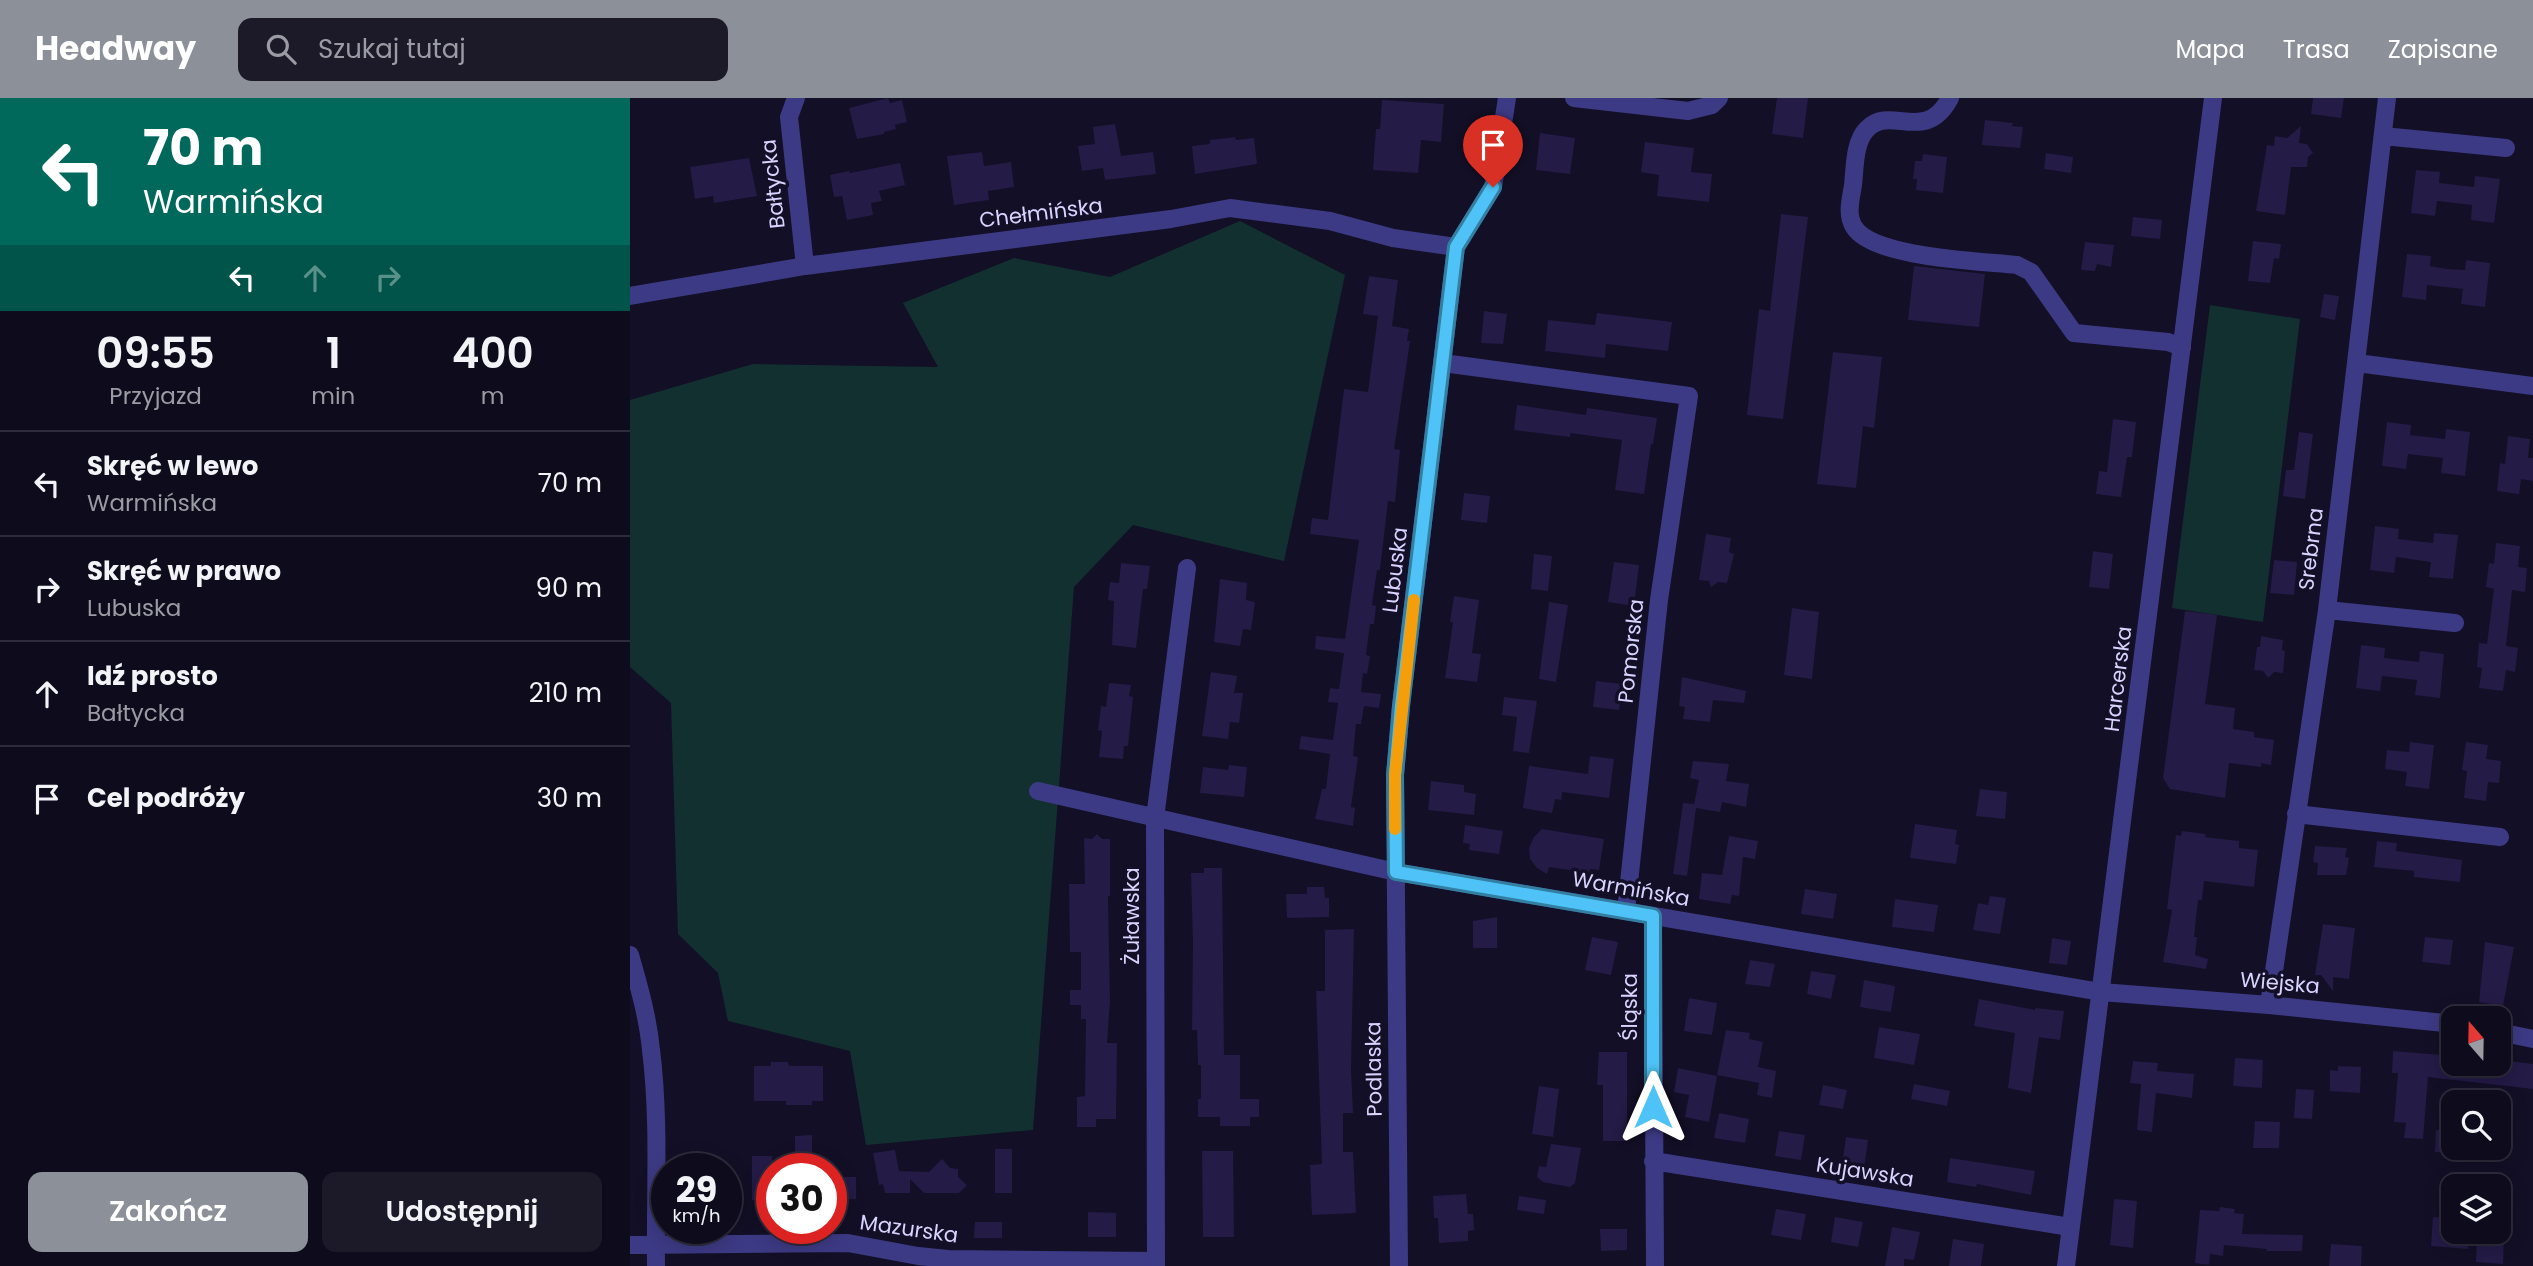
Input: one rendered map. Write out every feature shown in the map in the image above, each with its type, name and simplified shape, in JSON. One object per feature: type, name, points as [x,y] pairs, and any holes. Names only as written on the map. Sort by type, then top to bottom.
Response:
[{"type":"street","name":"Bałtycka","points":[[796,98],[789,117],[804,266]]},
{"type":"street","points":[[1456,247],[1493,187],[1507,98]]},
{"type":"street","points":[[1574,98],[1688,111],[1712,105],[1719,98]]},
{"type":"street","points":[[1951,98],[1941,114],[1928,121],[1883,121],[1868,127],[1860,141],[1849,210],[1853,226],[1863,237],[1880,246],[1911,253],[2017,265],[2031,272],[2074,333],[2168,342],[2182,347]]},
{"type":"street","name":"Harcerska","points":[[2066,1266],[2213,98]]},
{"type":"street","name":"Srebrna","points":[[2270,1004],[2327,610],[2387,98]]},
{"type":"street","points":[[2383,136],[2506,148]]},
{"type":"street","name":"Chełmińska","points":[[630,296],[804,266],[1158,221],[1230,208],[1330,221],[1392,238],[1456,247]]},
{"type":"street","name":"Lubuska","points":[[1396,872],[1395,775],[1401,706],[1456,247]]},
{"type":"street","name":"Pomorska","points":[[1443,363],[1689,396],[1659,600],[1626,911]]},
{"type":"street","points":[[2357,363],[2533,386]]},
{"type":"street","name":"Żuławska","points":[[1156,1263],[1154,818],[1187,568]]},
{"type":"street","points":[[2327,610],[2455,623]]},
{"type":"street","name":"Warmińska","points":[[1038,791],[1396,872],[2101,992]]},
{"type":"street","points":[[2297,814],[2500,837]]},
{"type":"street","name":"Podlaska","points":[[1396,872],[1399,1266]]},
{"type":"street","name":"Śląska","points":[[1653,916],[1655,1266]]},
{"type":"street","points":[[630,955],[652,1051],[655,1153]]},
{"type":"street","name":"Wiejska","points":[[2101,992],[2270,1004],[2441,1023]]},
{"type":"street","points":[[2511,1034],[2533,1039]]},
{"type":"street","name":"Kujawska","points":[[1653,1161],[2070,1227]]},
{"type":"street","name":"Mazurska","points":[[742,1244],[848,1243],[948,1259],[1156,1263]]},
{"type":"street","points":[[656,1244],[656,1266]]},
{"type":"street","name":"Mazurska","points":[[630,1245],[656,1244]]},
{"type":"green space","points":[[1240,221],[1345,275],[1284,561],[1133,525],[1074,587],[1033,1130],[866,1145],[850,1051],[728,1021],[718,973],[678,934],[671,703],[630,667],[630,400],[753,364],[938,367],[903,303],[1014,258],[1110,277]]},
{"type":"green space","points":[[2210,305],[2300,319],[2263,622],[2172,608]]},
{"type":"building","points":[[888,98],[890,103],[902,100],[907,122],[895,125],[896,129],[884,134],[857,139],[849,108]]},
{"type":"building","points":[[1777,98],[1808,98],[1803,138],[1772,134]]},
{"type":"building","points":[[2313,98],[2344,98],[2341,118],[2311,114]]},
{"type":"building","points":[[1382,100],[1444,104],[1441,142],[1421,140],[1418,173],[1373,170],[1376,129],[1380,129]]},
{"type":"building","points":[[1985,120],[2013,123],[2012,126],[2023,127],[2020,148],[1982,145]]},
{"type":"building","points":[[1115,124],[1121,156],[1153,152],[1156,174],[1105,180],[1103,168],[1082,171],[1078,146],[1095,144],[1093,127]]},
{"type":"building","points":[[2301,126],[2299,143],[2307,144],[2313,153],[2308,157],[2307,167],[2291,167],[2285,215],[2256,211],[2267,145],[2274,146],[2275,136],[2287,138]]},
{"type":"building","points":[[1540,133],[1575,138],[1570,174],[1536,170]]},
{"type":"building","points":[[1235,137],[1236,140],[1254,138],[1257,164],[1195,174],[1192,146],[1210,144],[1210,140]]},
{"type":"building","points":[[1645,142],[1694,148],[1691,172],[1712,174],[1709,202],[1657,196],[1659,175],[1641,172]]},
{"type":"building","points":[[982,152],[984,166],[1011,162],[1014,187],[988,191],[989,200],[954,205],[947,156]]},
{"type":"building","points":[[2046,153],[2073,157],[2071,173],[2044,169]]},
{"type":"building","points":[[1923,154],[1947,157],[1943,193],[1916,190],[1917,179],[1913,179],[1915,161],[1922,161]]},
{"type":"building","points":[[749,158],[757,196],[714,203],[713,196],[695,199],[690,167]]},
{"type":"building","points":[[900,163],[905,185],[879,191],[882,201],[871,203],[873,215],[847,220],[842,196],[834,197],[830,175]]},
{"type":"building","points":[[2416,170],[2440,172],[2439,183],[2474,187],[2475,176],[2500,179],[2494,223],[2471,220],[2472,205],[2437,201],[2435,216],[2411,213]]},
{"type":"building","points":[[1781,214],[1808,217],[1783,419],[1747,415],[1759,309],[1770,311]]},
{"type":"building","points":[[2133,217],[2162,220],[2160,239],[2131,236]]},
{"type":"building","points":[[2253,241],[2281,244],[2279,259],[2274,258],[2270,283],[2248,281]]},
{"type":"building","points":[[2085,242],[2114,245],[2111,267],[2097,264],[2095,271],[2081,270]]},
{"type":"building","points":[[2407,254],[2431,256],[2430,266],[2447,269],[2465,270],[2466,260],[2490,263],[2485,307],[2461,304],[2463,289],[2427,285],[2426,300],[2402,297]]},
{"type":"building","points":[[1914,266],[1985,274],[1979,327],[1908,320]]},
{"type":"building","points":[[1369,276],[1398,280],[1392,326],[1409,329],[1407,341],[1410,341],[1394,449],[1400,450],[1395,502],[1388,501],[1380,570],[1377,570],[1372,605],[1376,606],[1374,624],[1370,624],[1366,655],[1370,656],[1367,674],[1363,673],[1361,692],[1381,694],[1379,708],[1364,706],[1361,724],[1356,724],[1353,756],[1358,757],[1351,807],[1355,808],[1353,826],[1315,819],[1322,789],[1326,789],[1330,754],[1299,749],[1301,736],[1333,740],[1338,703],[1328,702],[1330,688],[1339,689],[1344,653],[1315,649],[1316,636],[1345,639],[1359,540],[1310,534],[1312,518],[1328,520],[1344,389],[1368,392],[1378,316],[1363,314]]},
{"type":"building","points":[[2324,294],[2339,296],[2335,320],[2320,317]]},
{"type":"building","points":[[1484,311],[1507,314],[1503,344],[1481,343]]},
{"type":"building","points":[[1597,313],[1672,322],[1668,351],[1606,344],[1605,358],[1545,351],[1548,320],[1595,325]]},
{"type":"building","points":[[1833,352],[1882,357],[1874,428],[1863,426],[1856,488],[1817,484]]},
{"type":"building","points":[[1517,405],[1586,415],[1587,408],[1657,418],[1644,494],[1615,490],[1622,440],[1570,433],[1570,437],[1514,430]]},
{"type":"building","points":[[2113,419],[2136,422],[2132,457],[2127,457],[2121,497],[2096,494],[2099,471],[2107,472]]},
{"type":"building","points":[[2387,422],[2411,425],[2410,435],[2445,439],[2446,429],[2470,432],[2465,476],[2441,473],[2443,458],[2408,454],[2406,469],[2382,466]]},
{"type":"building","points":[[2299,432],[2313,434],[2305,499],[2283,496],[2286,470],[2294,470]]},
{"type":"building","points":[[2508,436],[2530,439],[2528,458],[2533,458],[2533,481],[2521,479],[2519,494],[2497,491],[2500,463],[2505,464]]},
{"type":"building","points":[[1464,493],[1490,496],[1487,523],[1461,520]]},
{"type":"building","points":[[2375,526],[2399,529],[2398,539],[2433,543],[2434,533],[2458,535],[2453,579],[2429,577],[2431,562],[2396,557],[2394,573],[2370,570]]},
{"type":"building","points":[[1706,534],[1731,538],[1729,552],[1734,554],[1727,583],[1718,582],[1711,587],[1709,581],[1699,580]]},
{"type":"building","points":[[2496,543],[2520,546],[2518,567],[2527,568],[2525,592],[2512,590],[2506,646],[2518,648],[2515,672],[2506,670],[2503,691],[2479,688],[2482,668],[2477,667],[2479,643],[2487,644],[2494,589],[2486,587],[2489,563],[2494,564]]},
{"type":"building","points":[[2093,551],[2113,554],[2109,589],[2089,587]]},
{"type":"building","points":[[1534,554],[1552,556],[1548,591],[1531,589]]},
{"type":"building","points":[[2274,560],[2297,562],[2294,595],[2270,593]]},
{"type":"building","points":[[1614,562],[1639,565],[1634,606],[1608,602]]},
{"type":"building","points":[[1121,563],[1150,566],[1147,589],[1143,589],[1136,648],[1112,645],[1114,601],[1108,600],[1110,582],[1119,583]]},
{"type":"building","points":[[1220,579],[1247,583],[1246,600],[1255,602],[1251,630],[1243,629],[1240,646],[1214,642]]},
{"type":"building","points":[[1454,596],[1479,600],[1472,653],[1481,654],[1477,682],[1445,678]]},
{"type":"building","points":[[1549,602],[1568,605],[1556,682],[1539,679]]},
{"type":"building","points":[[1792,608],[1819,612],[1812,679],[1784,675]]},
{"type":"building","points":[[2185,611],[2217,615],[2205,704],[2235,708],[2233,729],[2254,732],[2254,737],[2274,740],[2271,765],[2261,763],[2261,767],[2229,763],[2225,798],[2170,789],[2163,778]]},
{"type":"building","points":[[2261,636],[2283,640],[2283,673],[2274,672],[2268,678],[2263,671],[2254,670]]},
{"type":"building","points":[[2361,645],[2385,648],[2384,658],[2419,662],[2420,651],[2444,654],[2440,698],[2415,695],[2417,680],[2382,676],[2380,691],[2356,688]]},
{"type":"building","points":[[1211,672],[1237,676],[1234,693],[1243,693],[1239,723],[1230,722],[1228,739],[1202,736]]},
{"type":"building","points":[[1682,677],[1746,691],[1744,703],[1713,700],[1710,722],[1683,719],[1685,707],[1679,706]]},
{"type":"building","points":[[1596,681],[1623,684],[1619,710],[1593,707]]},
{"type":"building","points":[[1109,683],[1131,685],[1129,696],[1133,697],[1128,746],[1124,746],[1123,759],[1099,757],[1101,706],[1106,707]]},
{"type":"building","points":[[1504,697],[1537,701],[1529,753],[1513,751],[1517,717],[1502,715]]},
{"type":"building","points":[[2410,742],[2434,745],[2429,789],[2405,786],[2407,772],[2385,769],[2387,750],[2409,752]]},
{"type":"building","points":[[2466,742],[2488,745],[2486,759],[2501,761],[2499,783],[2488,782],[2486,801],[2464,798],[2467,771],[2462,770]]},
{"type":"building","points":[[1590,756],[1614,759],[1609,798],[1562,792],[1561,800],[1555,799],[1552,813],[1523,808],[1529,766],[1588,774]]},
{"type":"building","points":[[1693,761],[1729,764],[1726,781],[1749,784],[1746,807],[1722,802],[1720,812],[1696,808],[1687,876],[1673,874],[1683,803],[1694,804],[1699,780],[1690,778]]},
{"type":"building","points":[[1229,765],[1247,767],[1244,797],[1200,793],[1203,767],[1228,770]]},
{"type":"building","points":[[1431,781],[1464,785],[1464,792],[1476,794],[1474,815],[1428,810]]},
{"type":"building","points":[[1980,789],[2007,792],[2005,819],[1976,816]]},
{"type":"building","points":[[1915,824],[1957,830],[1955,844],[1959,845],[1956,864],[1910,858]]},
{"type":"building","points":[[1465,825],[1503,831],[1499,854],[1469,850],[1470,844],[1463,843]]},
{"type":"building","points":[[1542,829],[1604,839],[1599,870],[1590,869],[1589,873],[1549,867],[1547,874],[1537,868],[1530,859],[1529,848]]},
{"type":"building","points":[[2182,831],[2239,841],[2239,848],[2258,850],[2254,887],[2204,881],[2202,900],[2198,900],[2194,937],[2197,937],[2195,955],[2208,959],[2206,969],[2163,962],[2172,910],[2167,909],[2176,835],[2181,836]]},
{"type":"building","points":[[1097,834],[1102,839],[1110,839],[1110,1002],[1107,1043],[1117,1043],[1116,1119],[1096,1119],[1096,1127],[1077,1127],[1077,1097],[1085,1096],[1086,1019],[1081,1019],[1081,1005],[1070,1005],[1070,990],[1081,990],[1081,952],[1070,952],[1069,884],[1085,884],[1084,838],[1092,839]]},
{"type":"building","points":[[1729,836],[1758,841],[1755,859],[1743,857],[1739,896],[1732,895],[1730,904],[1699,899],[1702,873],[1722,875]]},
{"type":"building","points":[[2377,841],[2397,843],[2396,851],[2462,860],[2460,882],[2414,877],[2414,871],[2374,867]]},
{"type":"building","points":[[2315,846],[2347,848],[2345,857],[2349,858],[2346,875],[2317,875],[2318,863],[2313,862]]},
{"type":"building","points":[[1204,868],[1222,868],[1224,1055],[1240,1055],[1240,1099],[1259,1099],[1259,1117],[1250,1117],[1250,1126],[1220,1126],[1220,1117],[1198,1117],[1201,1065],[1198,1065],[1197,1030],[1192,1030],[1191,873],[1204,873]]},
{"type":"building","points":[[1307,887],[1324,887],[1325,898],[1329,898],[1329,917],[1287,918],[1286,894],[1307,894]]},
{"type":"building","points":[[1805,889],[1837,894],[1833,919],[1801,914]]},
{"type":"building","points":[[1990,896],[2006,898],[2000,934],[1973,930],[1978,903],[1988,905]]},
{"type":"building","points":[[1895,899],[1938,905],[1934,932],[1892,927]]},
{"type":"building","points":[[1497,917],[1497,948],[1473,948],[1473,921]]},
{"type":"building","points":[[2323,924],[2355,928],[2349,979],[2333,977],[2333,991],[2321,975],[2315,975]]},
{"type":"building","points":[[1354,929],[1351,1070],[1353,1113],[1343,1113],[1343,1152],[1353,1152],[1356,1213],[1312,1215],[1310,1165],[1322,1164],[1316,991],[1325,991],[1325,930]]},
{"type":"building","points":[[1592,937],[1618,942],[1611,975],[1585,970]]},
{"type":"building","points":[[2425,937],[2453,940],[2450,965],[2422,962]]},
{"type":"building","points":[[2052,938],[2071,941],[2067,965],[2049,963]]},
{"type":"building","points":[[2485,942],[2514,947],[2503,1006],[2479,1002]]},
{"type":"building","points":[[1750,960],[1775,964],[1770,987],[1745,984]]},
{"type":"building","points":[[1811,971],[1836,975],[1831,999],[1807,994]]},
{"type":"building","points":[[1864,980],[1895,986],[1891,1012],[1860,1007]]},
{"type":"building","points":[[1689,998],[1717,1003],[1712,1035],[1684,1031]]},
{"type":"building","points":[[1979,999],[2035,1010],[2064,1011],[2060,1040],[2039,1037],[2031,1093],[2008,1088],[2015,1033],[1974,1026]]},
{"type":"building","points":[[1879,1027],[1920,1034],[1914,1065],[1874,1058]]},
{"type":"building","points":[[1726,1030],[1750,1033],[1749,1039],[1763,1042],[1758,1067],[1776,1071],[1772,1098],[1757,1095],[1759,1083],[1717,1075]]},
{"type":"building","points":[[2393,1051],[2441,1055],[2441,1076],[2511,1076],[2511,1061],[2533,1064],[2533,1089],[2428,1077],[2423,1139],[2404,1138],[2406,1123],[2394,1122],[2398,1073],[2392,1073]]},
{"type":"building","points":[[1599,1052],[1627,1052],[1627,1141],[1603,1141],[1603,1085],[1597,1085]]},
{"type":"building","points":[[2235,1058],[2263,1060],[2262,1088],[2233,1086]]},
{"type":"building","points":[[2133,1061],[2158,1063],[2157,1071],[2194,1074],[2192,1098],[2156,1093],[2152,1132],[2137,1130],[2141,1084],[2130,1083]]},
{"type":"building","points":[[771,1062],[788,1062],[789,1066],[823,1066],[823,1101],[812,1101],[812,1105],[786,1105],[786,1101],[754,1101],[754,1066],[771,1066]]},
{"type":"building","points":[[2338,1066],[2361,1067],[2360,1093],[2330,1091],[2330,1070],[2338,1071]]},
{"type":"building","points":[[1678,1068],[1717,1076],[1709,1122],[1685,1117],[1689,1095],[1674,1092]]},
{"type":"building","points":[[1914,1084],[1950,1091],[1947,1106],[1911,1099]]},
{"type":"building","points":[[1823,1085],[1847,1090],[1843,1109],[1819,1105]]},
{"type":"building","points":[[1539,1086],[1559,1089],[1553,1137],[1532,1134]]},
{"type":"building","points":[[2296,1089],[2314,1090],[2312,1119],[2294,1118]]},
{"type":"building","points":[[1719,1113],[1749,1119],[1745,1143],[1714,1138]]},
{"type":"building","points":[[2255,1121],[2280,1122],[2279,1148],[2253,1148]]},
{"type":"building","points":[[2436,1130],[2441,1130],[2441,1152],[2435,1152]]},
{"type":"building","points":[[1779,1131],[1805,1135],[1801,1160],[1775,1156]]},
{"type":"building","points":[[812,1135],[812,1153],[795,1153],[795,1136]]},
{"type":"building","points":[[1846,1137],[1868,1140],[1864,1168],[1842,1165]]},
{"type":"building","points":[[1551,1144],[1581,1148],[1575,1183],[1570,1187],[1543,1182],[1537,1177],[1539,1166],[1546,1167]]},
{"type":"building","points":[[995,1149],[1012,1149],[1012,1193],[995,1193]]},
{"type":"building","points":[[895,1150],[899,1171],[929,1172],[942,1159],[950,1168],[958,1169],[958,1177],[967,1185],[959,1193],[924,1193],[910,1179],[910,1193],[885,1193],[883,1184],[879,1185],[873,1153]]},
{"type":"building","points":[[1202,1151],[1233,1151],[1234,1237],[1203,1237]]},
{"type":"building","points":[[752,1156],[756,1156],[756,1200],[752,1200]]},
{"type":"building","points":[[1950,1158],[2035,1171],[2031,1195],[1977,1184],[1976,1187],[1947,1182]]},
{"type":"building","points":[[847,1177],[856,1177],[856,1199],[847,1199]]},
{"type":"building","points":[[1466,1194],[1468,1214],[1473,1214],[1474,1230],[1468,1231],[1468,1241],[1439,1243],[1438,1218],[1434,1218],[1433,1196]]},
{"type":"building","points":[[1519,1196],[1546,1200],[1544,1214],[1517,1210]]},
{"type":"building","points":[[2114,1199],[2137,1201],[2133,1248],[2110,1245]]},
{"type":"building","points":[[2220,1207],[2235,1209],[2234,1213],[2244,1214],[2242,1234],[2303,1235],[2302,1251],[2266,1251],[2267,1249],[2224,1245],[2223,1256],[2210,1254],[2209,1265],[2195,1263],[2200,1210],[2219,1211]]},
{"type":"building","points":[[1776,1209],[1806,1214],[1801,1240],[1771,1235]]},
{"type":"building","points":[[1088,1212],[1116,1213],[1116,1237],[1088,1237]]},
{"type":"building","points":[[1835,1217],[1863,1222],[1858,1247],[1831,1242]]},
{"type":"building","points":[[2433,1217],[2441,1218],[2441,1244],[2469,1244],[2468,1249],[2431,1246]]},
{"type":"building","points":[[975,1222],[1002,1222],[1002,1238],[974,1238]]},
{"type":"building","points":[[1892,1227],[1920,1232],[1914,1260],[1904,1259],[1904,1266],[1885,1266]]},
{"type":"building","points":[[1600,1229],[1627,1229],[1627,1250],[1601,1251]]},
{"type":"building","points":[[1953,1239],[1984,1244],[1981,1266],[1949,1266]]},
{"type":"building","points":[[2331,1244],[2362,1246],[2361,1266],[2329,1266]]},
{"type":"building","points":[[2477,1244],[2504,1244],[2503,1264],[2476,1262]]},
{"type":"slow traffic","points":[[1395,829],[1395,775],[1414,600]]},
{"type":"route","points":[[1493,187],[1456,247],[1401,706],[1395,775],[1396,872],[1653,916],[1653,1107]]}]
